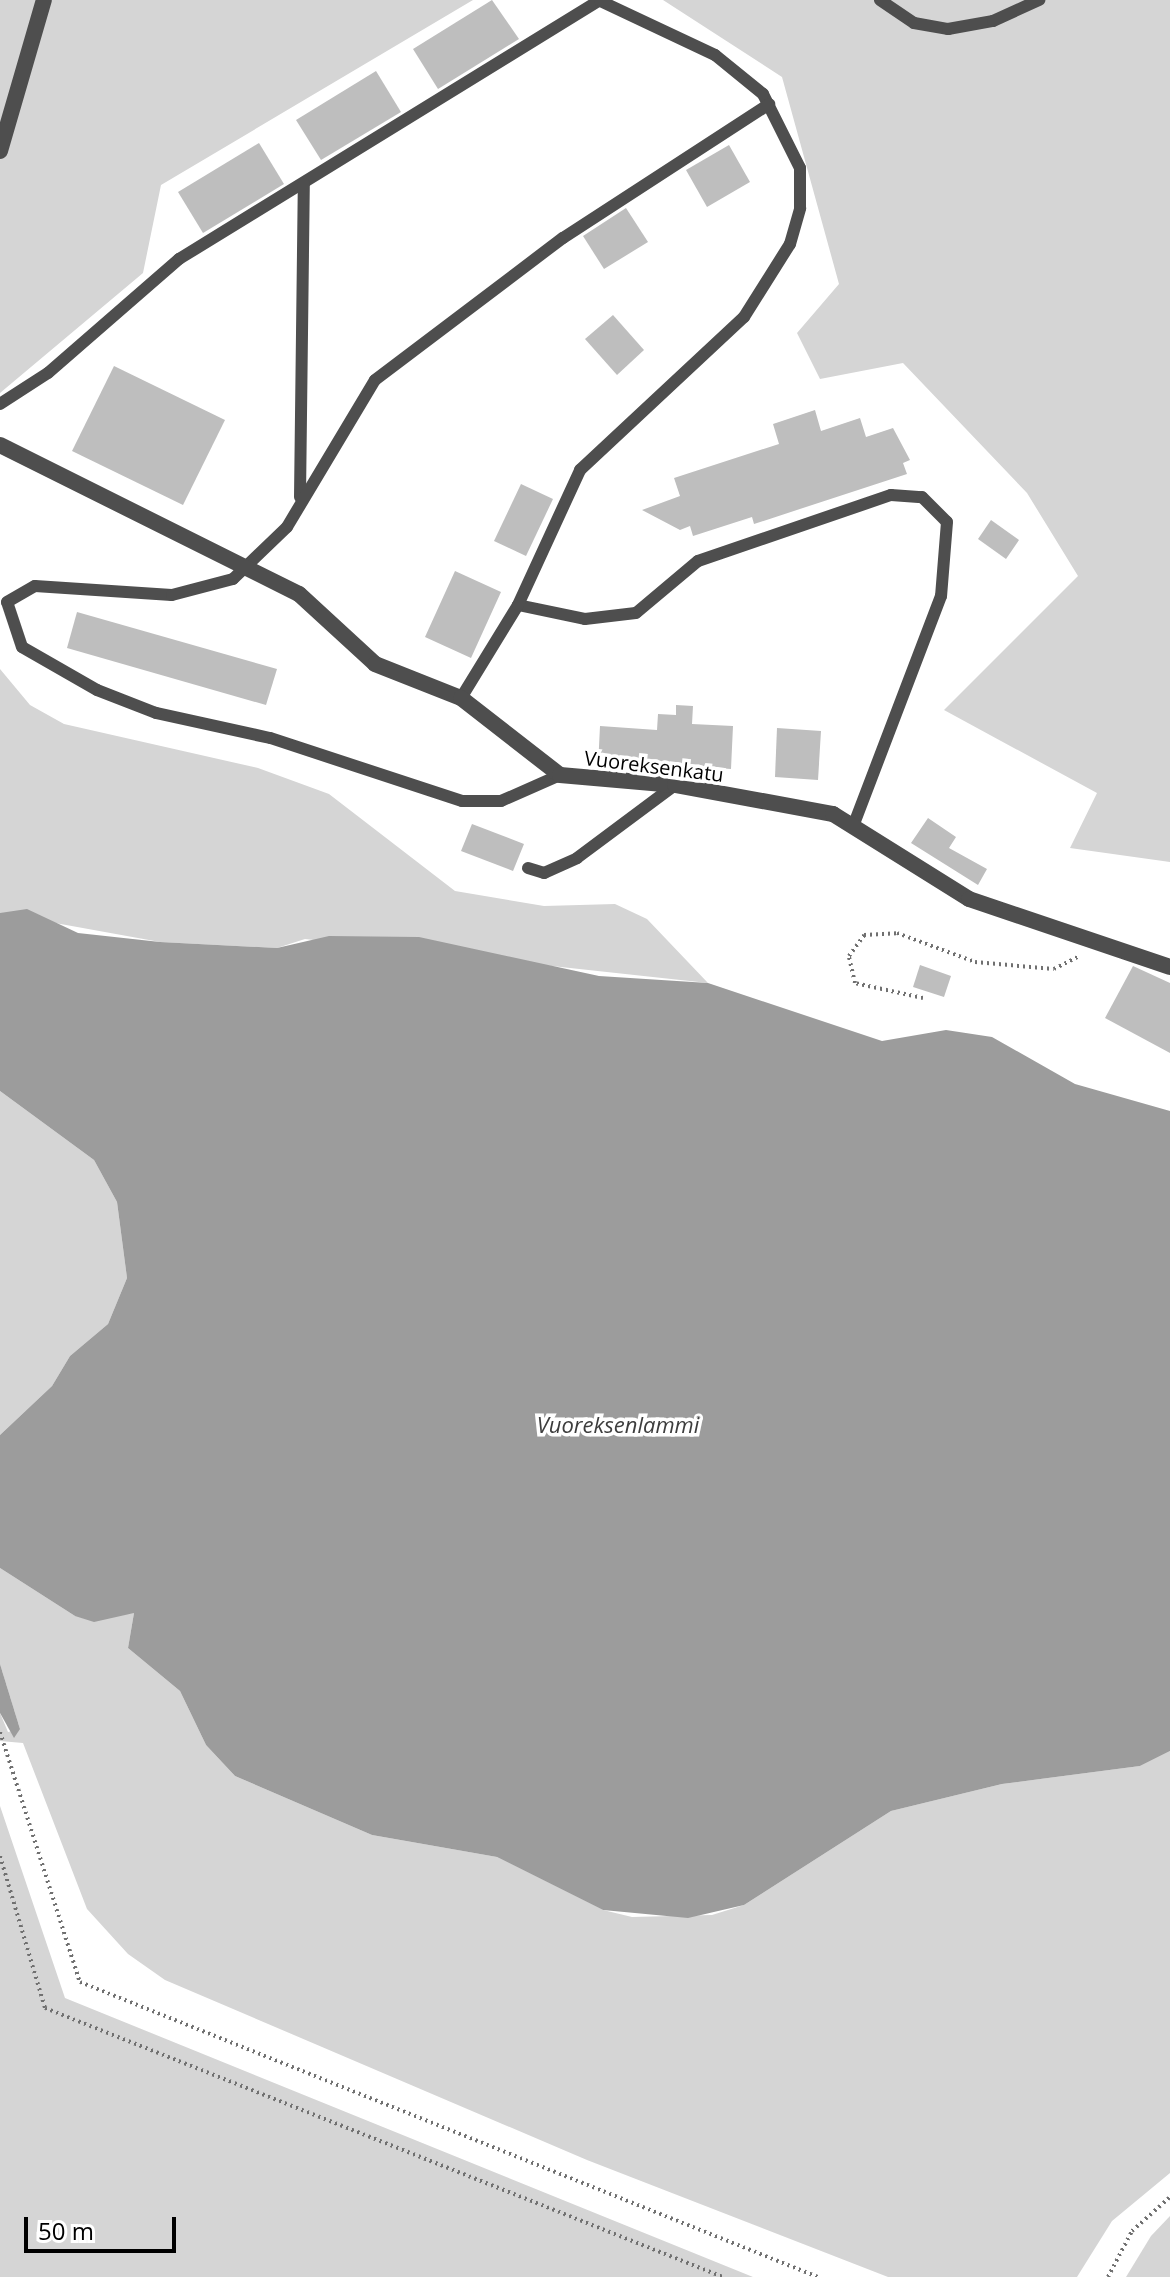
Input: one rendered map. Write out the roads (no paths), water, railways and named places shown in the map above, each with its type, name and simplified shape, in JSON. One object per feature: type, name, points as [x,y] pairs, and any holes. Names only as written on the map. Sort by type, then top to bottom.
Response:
[{"type":"street","points":[[0,151],[44,0]]},
{"type":"street","name":"Vuoreksenkatu","points":[[0,445],[299,594],[375,664],[461,698],[560,775],[675,785],[833,814],[969,899],[1106,942],[1170,967]]},
{"type":"lane","points":[[0,404],[48,373],[179,259],[600,0],[715,55],[769,104],[800,168],[800,208],[790,244],[744,317],[592,453],[518,605],[461,698]]},
{"type":"lane","points":[[880,0],[914,23],[948,29],[993,21],[1039,0]]},
{"type":"lane","points":[[560,775],[501,801],[462,801],[270,738],[156,713],[46,664],[22,647],[7,613],[14,593],[35,586],[172,595],[221,585],[246,570],[287,527],[300,497],[387,370],[563,238],[769,104]]},
{"type":"lane","points":[[300,497],[304,184]]},
{"type":"lane","points":[[518,605],[585,619],[636,613],[698,561],[891,495],[922,497],[947,522],[941,596],[853,826]]},
{"type":"lane","points":[[528,868],[558,869],[675,785]]},
{"type":"water","name":"Vuoreksenlammi","points":[[27,909],[78,933],[160,942],[277,948],[329,936],[419,937],[599,976],[708,983],[882,1041],[946,1030],[992,1037],[1075,1084],[1170,1111],[1170,1751],[1140,1766],[1002,1784],[891,1811],[744,1905],[688,1918],[603,1910],[497,1857],[372,1835],[235,1776],[206,1745],[180,1691],[128,1648],[134,1613],[94,1622],[75,1616],[0,1568],[0,1435],[52,1386],[70,1356],[108,1324],[127,1278],[117,1202],[94,1160],[0,1091],[0,913]]},
{"type":"water","points":[[0,1664],[20,1729],[14,1738],[0,1713]]}]
